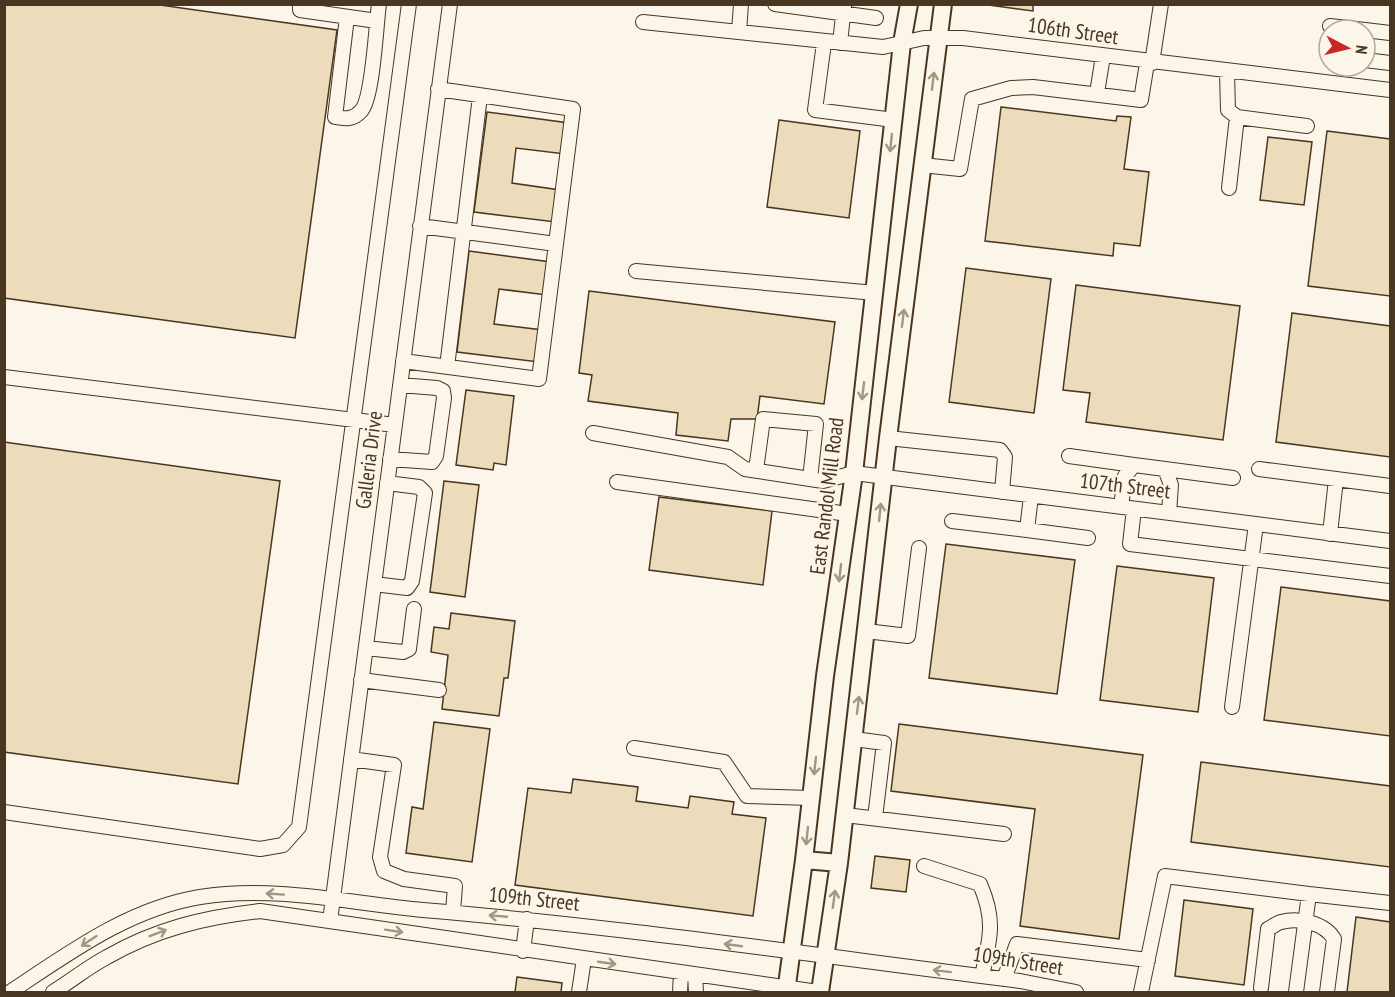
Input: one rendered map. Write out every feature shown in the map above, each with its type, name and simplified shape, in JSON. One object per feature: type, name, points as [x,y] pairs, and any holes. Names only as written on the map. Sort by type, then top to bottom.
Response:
[{"type":"main road","name":"East Randol Mill Road","points":[[786,990],[854,473],[902,43],[909,4]]},
{"type":"main road","points":[[819,993],[840,863],[883,477],[944,4]]},
{"type":"main road","points":[[804,860],[840,863]]},
{"type":"street","points":[[300,4],[300,10],[377,21]]},
{"type":"street","points":[[347,17],[335,117],[354,117],[365,106],[379,4]]},
{"type":"street","points":[[4,812],[260,849],[283,845],[292,837],[302,816],[410,4]]},
{"type":"street","name":"Galleria Drive","points":[[330,921],[450,4]]},
{"type":"street","points":[[739,32],[741,4]]},
{"type":"street","points":[[775,4],[844,9],[876,18]]},
{"type":"street","points":[[922,165],[960,169],[972,99],[1011,88],[1097,93],[1141,100],[1161,4]]},
{"type":"street","points":[[840,43],[844,9]]},
{"type":"street","name":"106th Street","points":[[643,22],[824,43],[883,47],[924,38],[973,39],[1150,63],[1390,90]]},
{"type":"street","points":[[824,43],[815,110],[894,120]]},
{"type":"street","points":[[1097,93],[1103,56]]},
{"type":"street","points":[[1227,72],[1228,110],[1237,117],[1307,126]]},
{"type":"street","points":[[403,361],[539,379],[573,109],[438,89]]},
{"type":"street","points":[[447,367],[480,96]]},
{"type":"street","points":[[1229,189],[1237,117]]},
{"type":"street","points":[[420,226],[556,244]]},
{"type":"street","points":[[636,271],[875,293]]},
{"type":"street","points":[[4,377],[395,425]]},
{"type":"street","points":[[390,459],[432,462],[436,456],[444,398],[442,391],[437,388],[400,384]]},
{"type":"street","points":[[756,470],[763,419],[816,424],[810,479]]},
{"type":"street","points":[[593,433],[728,457],[745,469],[823,481],[854,473]]},
{"type":"street","points":[[888,438],[1000,450],[1005,457],[1002,492]]},
{"type":"street","points":[[1069,456],[1233,478]]},
{"type":"street","points":[[1134,465],[1125,476],[1130,544],[1390,576]]},
{"type":"street","points":[[1259,468],[1390,486]]},
{"type":"street","points":[[1165,469],[1171,485],[1169,513]]},
{"type":"street","name":"107th Street","points":[[854,473],[1390,541]]},
{"type":"street","points":[[1330,534],[1336,479]]},
{"type":"street","points":[[617,482],[848,514]]},
{"type":"street","points":[[374,584],[407,588],[412,581],[425,493],[419,487],[387,483]]},
{"type":"street","points":[[1027,530],[1031,496]]},
{"type":"street","points":[[952,521],[1088,538]]},
{"type":"street","points":[[1232,707],[1256,524]]},
{"type":"street","points":[[866,631],[908,636],[919,548]]},
{"type":"street","points":[[366,648],[403,652],[409,648],[414,609]]},
{"type":"street","points":[[361,680],[439,690]]},
{"type":"street","points":[[854,739],[884,743],[875,818]]},
{"type":"street","points":[[634,748],[723,762],[747,796],[811,798]]},
{"type":"street","points":[[351,759],[394,765],[380,857],[384,871],[404,879],[454,886],[453,912]]},
{"type":"street","points":[[845,815],[1004,834]]},
{"type":"street","points":[[924,866],[980,884],[991,909],[990,941],[982,976]]},
{"type":"street","points":[[1141,993],[1165,876],[1390,903]]},
{"type":"street","name":"109th Street","points":[[9,993],[105,931],[153,910],[198,898],[240,893],[272,893],[527,919],[982,976],[1004,979],[1041,989],[1076,993]]},
{"type":"street","points":[[1296,993],[1309,894]]},
{"type":"street","points":[[52,993],[106,957],[155,933],[223,915],[260,911],[786,990],[819,993]]},
{"type":"street","points":[[523,951],[527,919]]},
{"type":"street","points":[[1261,988],[1268,929],[1281,921],[1305,922],[1330,931],[1334,939],[1327,993]]},
{"type":"street","points":[[1004,979],[1017,944],[1148,960]]},
{"type":"street","points":[[579,993],[584,960]]},
{"type":"street","points":[[680,993],[681,973]]},
{"type":"street","points":[[695,975],[696,993]]},
{"type":"building","points":[[4,4],[153,4],[337,30],[295,338],[4,298]]},
{"type":"building","points":[[981,4],[1033,4],[1033,11]]},
{"type":"building","points":[[1001,107],[1116,121],[1117,116],[1131,117],[1124,169],[1149,172],[1140,246],[1114,243],[1113,256],[985,241]]},
{"type":"building","points":[[487,112],[569,123],[565,154],[516,148],[512,183],[560,190],[556,222],[474,212]]},
{"type":"building","points":[[779,120],[860,131],[849,218],[767,207]]},
{"type":"building","points":[[1327,131],[1390,139],[1390,296],[1308,286]]},
{"type":"building","points":[[1268,137],[1312,142],[1304,205],[1260,200]]},
{"type":"building","points":[[469,251],[551,262],[547,295],[499,289],[494,324],[543,330],[539,362],[457,352]]},
{"type":"building","points":[[966,268],[1051,279],[1034,413],[949,402]]},
{"type":"building","points":[[1076,285],[1240,306],[1223,440],[1086,422],[1090,393],[1063,390]]},
{"type":"building","points":[[589,291],[835,322],[824,404],[760,396],[757,419],[731,419],[728,441],[676,435],[678,413],[588,401],[592,375],[579,373]]},
{"type":"building","points":[[1292,313],[1390,326],[1390,457],[1276,442]]},
{"type":"building","points":[[466,390],[514,396],[506,465],[494,463],[493,470],[456,465]]},
{"type":"building","points":[[4,442],[280,481],[238,784],[4,752]]},
{"type":"building","points":[[444,481],[479,485],[465,597],[430,592]]},
{"type":"building","points":[[659,497],[772,511],[763,585],[649,570]]},
{"type":"building","points":[[946,544],[1075,560],[1057,694],[929,678]]},
{"type":"building","points":[[1117,566],[1214,578],[1198,712],[1100,700]]},
{"type":"building","points":[[1281,587],[1390,601],[1390,736],[1264,720]]},
{"type":"building","points":[[451,613],[515,621],[508,678],[504,678],[499,716],[442,709],[448,655],[431,652],[434,627],[449,629]]},
{"type":"building","points":[[434,722],[490,729],[472,862],[406,853],[412,807],[423,809]]},
{"type":"building","points":[[899,724],[1143,755],[1119,939],[1020,926],[1035,809],[891,791]]},
{"type":"building","points":[[1201,762],[1390,786],[1390,867],[1191,842]]},
{"type":"building","points":[[573,779],[638,787],[636,801],[688,808],[690,796],[734,802],[732,814],[766,818],[753,916],[515,885],[528,788],[571,793]]},
{"type":"building","points":[[875,856],[910,860],[906,892],[871,888]]},
{"type":"building","points":[[1184,900],[1253,909],[1244,985],[1175,976]]},
{"type":"building","points":[[1356,917],[1390,922],[1390,992],[1347,992]]},
{"type":"building","points":[[517,977],[562,983],[561,992],[515,992]]}]
